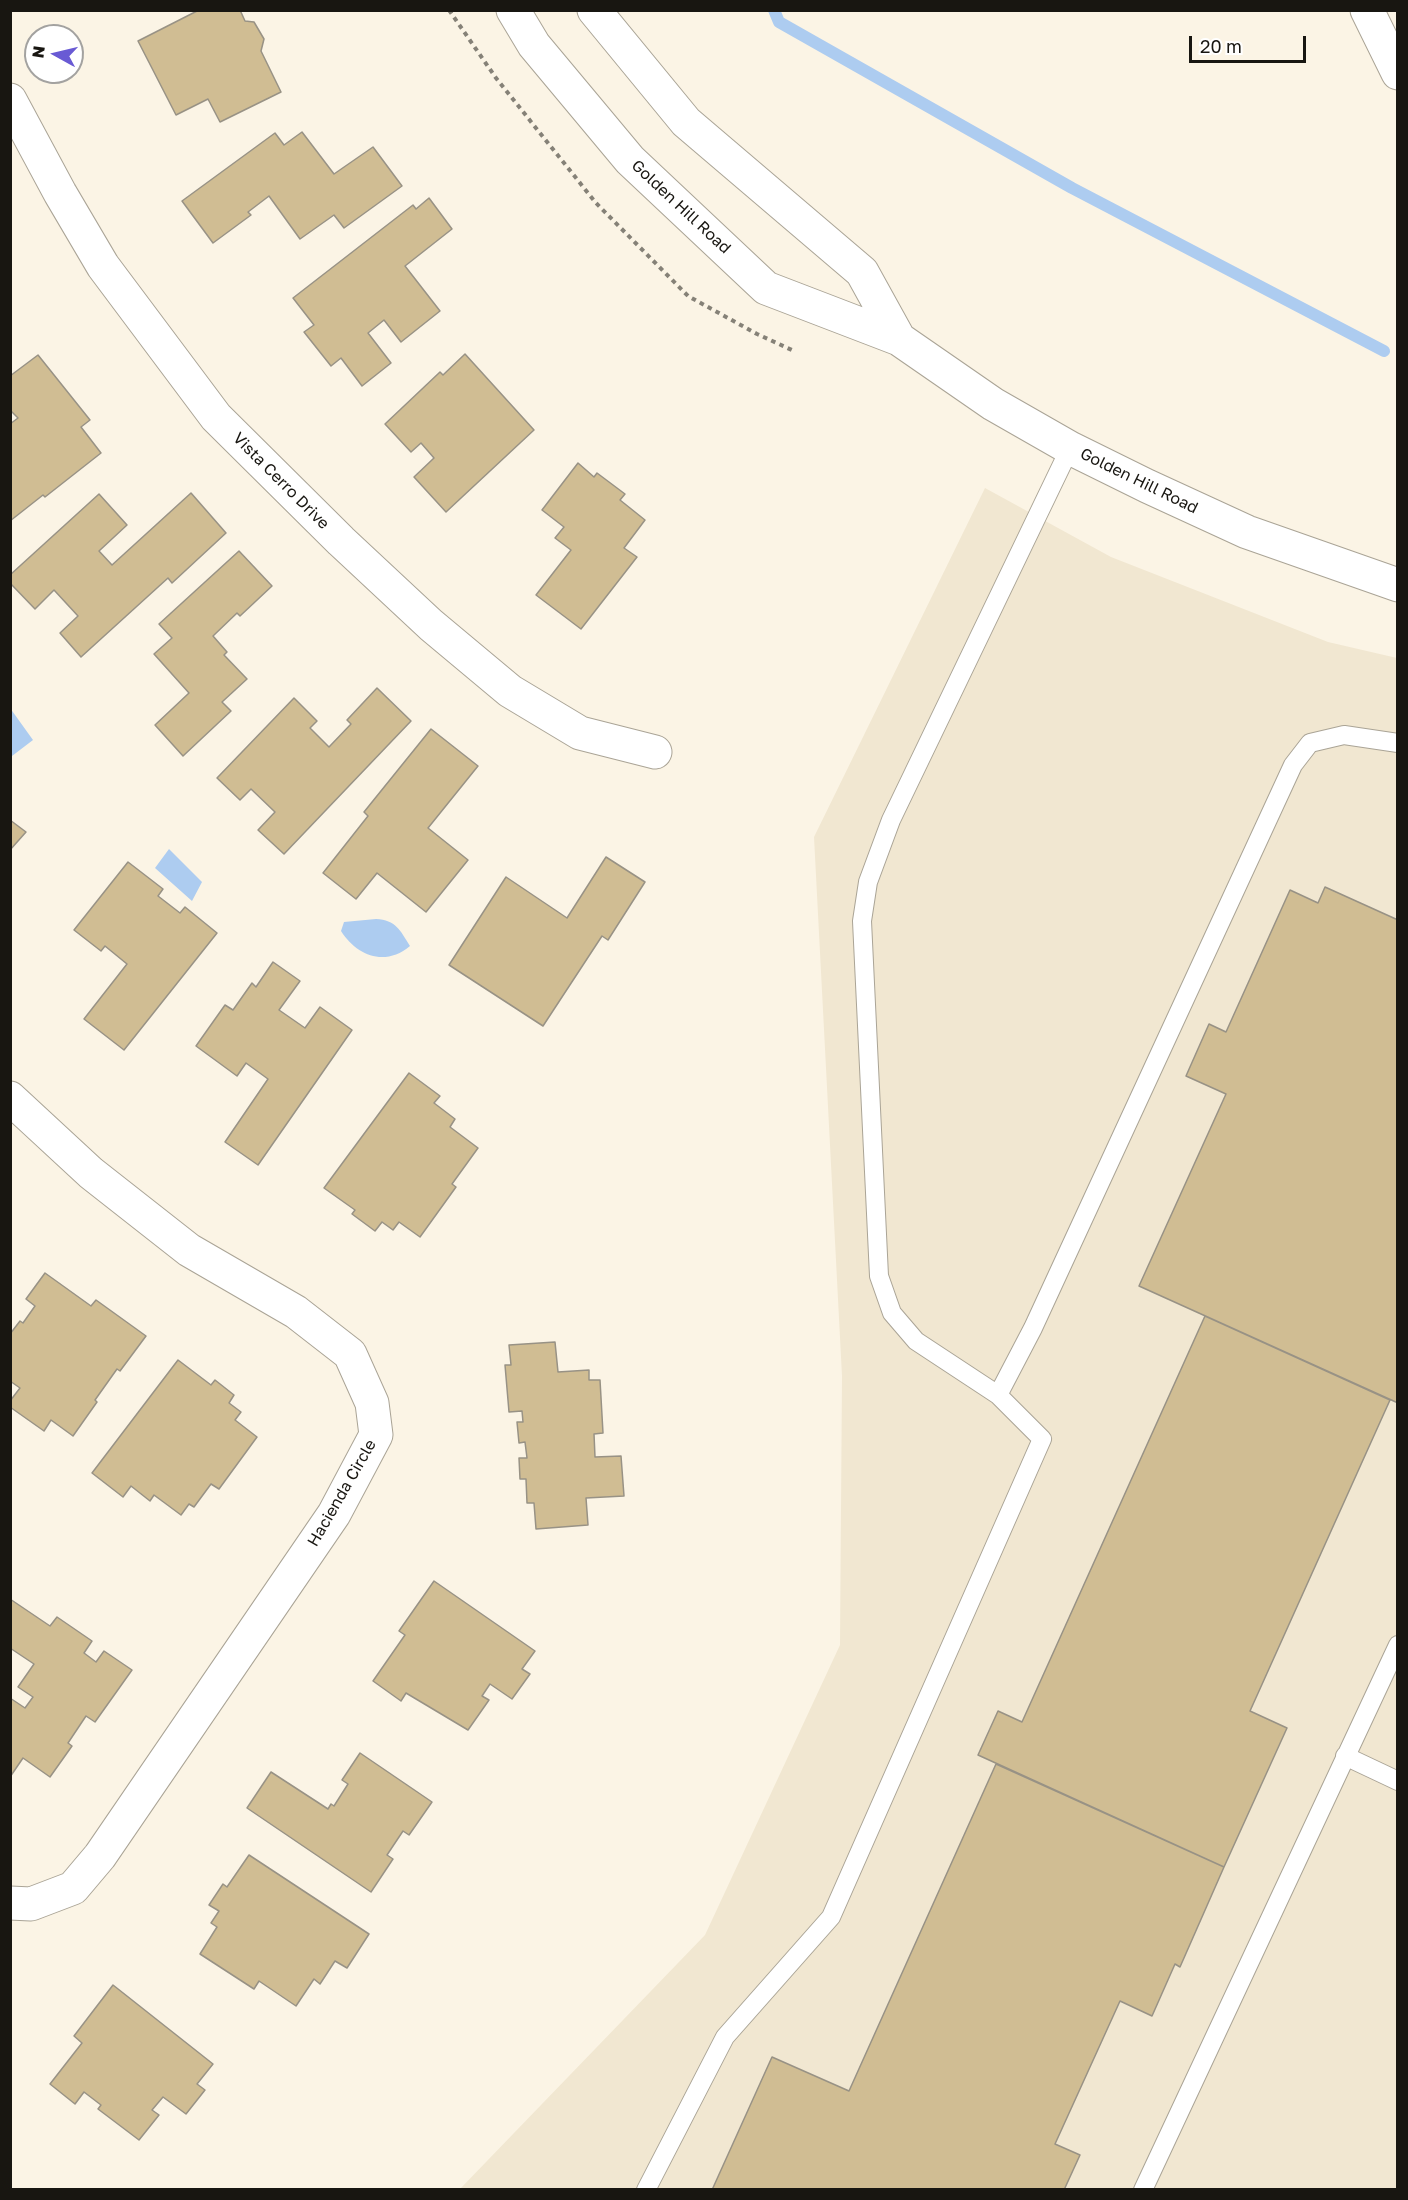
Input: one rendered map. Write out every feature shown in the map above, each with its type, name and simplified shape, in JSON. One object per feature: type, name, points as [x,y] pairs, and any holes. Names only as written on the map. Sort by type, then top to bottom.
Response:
[{"type":"street","name":"Golden Hill Road","points":[[513,10],[534,45],[630,160],[766,288],[899,339],[993,404],[1070,448],[1247,532],[1398,585]]},
{"type":"street","name":"Golden Hill Road","points":[[594,10],[686,122],[862,272],[899,339]]},
{"type":"street","points":[[1367,10],[1398,73]]},
{"type":"street","name":"Vista Cerro Drive","points":[[10,100],[60,193],[103,266],[216,417],[341,542],[430,625],[510,691],[580,732],[655,752]]},
{"type":"street","name":"Hacienda Circle","points":[[10,1098],[91,1173],[189,1250],[296,1312],[350,1354],[372,1403],[376,1435],[334,1514],[100,1856],[73,1888],[31,1904],[10,1903]]},
{"type":"lane","points":[[646,2190],[725,2037],[831,1917],[1042,1439],[998,1395],[916,1341],[892,1313],[879,1276],[862,921],[868,882],[891,820],[1070,448]]},
{"type":"lane","points":[[998,1395],[1033,1328],[1293,765],[1310,743],[1344,735],[1398,743]]},
{"type":"lane","points":[[1143,2190],[1398,1645]]},
{"type":"lane","points":[[1345,1756],[1398,1781]]},
{"type":"path","points":[[449,10],[496,78],[596,203],[688,296],[757,334],[794,351]]},
{"type":"shaded area","points":[[985,488],[1111,557],[1328,642],[1397,658],[1397,2189],[459,2190],[705,1935],[840,1645],[842,1376],[814,837]]},
{"type":"water","points":[[10,708],[33,740],[12,756],[10,753]]},
{"type":"water","points":[[169,849],[202,882],[192,901],[155,868]]},
{"type":"water","points":[[376,919],[393,924],[410,946],[391,956],[372,956],[355,947],[341,931],[344,922]]},
{"type":"building","points":[[199,10],[240,10],[245,21],[254,22],[264,39],[261,51],[281,92],[220,122],[208,99],[176,115],[138,41]]},
{"type":"building","points":[[302,132],[334,174],[373,147],[402,186],[344,228],[334,215],[300,239],[269,196],[248,212],[251,215],[213,243],[182,201],[275,133],[284,145]]},
{"type":"building","points":[[429,198],[452,229],[405,266],[440,311],[401,342],[384,320],[368,333],[391,363],[362,386],[341,358],[331,366],[304,332],[314,325],[293,298],[413,205],[416,209]]},
{"type":"building","points":[[465,354],[534,430],[446,512],[414,477],[434,458],[421,443],[411,452],[385,424],[440,372],[443,375]]},
{"type":"building","points":[[38,355],[90,420],[81,427],[101,453],[10,521],[10,424],[18,418],[10,410],[10,376]]},
{"type":"building","points":[[578,463],[594,477],[597,473],[625,494],[620,500],[645,520],[624,548],[637,557],[581,629],[536,595],[571,550],[555,538],[564,527],[542,510]]},
{"type":"building","points":[[191,493],[226,533],[172,583],[168,578],[81,657],[60,633],[78,616],[54,590],[35,609],[10,583],[10,575],[99,494],[127,525],[99,551],[112,565]]},
{"type":"building","points":[[239,551],[272,586],[240,616],[237,613],[213,636],[227,652],[224,655],[247,679],[222,702],[231,711],[183,756],[155,725],[189,693],[154,654],[172,638],[159,624]]},
{"type":"building","points":[[377,688],[411,721],[284,854],[258,830],[275,812],[251,789],[240,800],[217,778],[294,698],[317,721],[310,728],[329,747],[351,724],[347,720]]},
{"type":"building","points":[[431,729],[478,766],[428,828],[468,860],[426,912],[377,873],[356,899],[323,873],[368,816],[364,812]]},
{"type":"building","points":[[10,820],[26,832],[10,850]]},
{"type":"building","points":[[606,857],[645,882],[608,940],[602,936],[543,1026],[449,965],[506,877],[567,918]]},
{"type":"building","points":[[128,862],[163,889],[158,896],[180,913],[185,907],[217,933],[124,1050],[84,1019],[127,964],[105,946],[101,951],[74,930]]},
{"type":"building","points":[[1325,887],[1398,920],[1398,1403],[1139,1286],[1226,1094],[1186,1076],[1209,1024],[1226,1032],[1290,890],[1318,903]]},
{"type":"building","points":[[273,962],[300,981],[279,1010],[305,1028],[320,1007],[352,1030],[258,1165],[225,1142],[268,1079],[246,1063],[237,1076],[196,1046],[225,1005],[233,1010],[252,983],[256,987]]},
{"type":"building","points":[[409,1073],[440,1096],[434,1103],[455,1119],[450,1127],[478,1148],[452,1184],[456,1187],[420,1237],[399,1222],[393,1230],[382,1222],[375,1231],[352,1214],[355,1210],[324,1188]]},
{"type":"building","points":[[45,1273],[91,1306],[96,1300],[146,1336],[120,1371],[117,1369],[73,1436],[51,1420],[44,1431],[10,1407],[10,1401],[20,1388],[10,1381],[10,1334],[20,1321],[23,1323],[35,1306],[26,1299]]},
{"type":"building","points":[[1205,1316],[1390,1400],[1250,1711],[1287,1728],[1224,1867],[978,1755],[998,1711],[1022,1722]]},
{"type":"building","points":[[555,1342],[558,1372],[589,1370],[589,1380],[600,1380],[603,1433],[594,1434],[595,1457],[621,1456],[624,1496],[586,1498],[588,1525],[536,1529],[534,1503],[527,1503],[526,1479],[520,1479],[519,1458],[527,1458],[525,1442],[519,1443],[517,1422],[523,1422],[522,1411],[509,1412],[505,1365],[511,1365],[509,1345]]},
{"type":"building","points":[[178,1360],[211,1385],[215,1380],[234,1395],[229,1403],[241,1412],[235,1420],[257,1437],[219,1489],[211,1484],[194,1507],[189,1504],[181,1515],[154,1495],[150,1501],[131,1486],[123,1497],[92,1473]]},
{"type":"building","points":[[434,1581],[535,1651],[522,1669],[530,1674],[512,1699],[490,1684],[482,1696],[489,1700],[468,1730],[406,1693],[401,1701],[373,1681],[405,1635],[399,1631]]},
{"type":"building","points":[[10,1599],[50,1626],[57,1617],[92,1641],[84,1653],[96,1662],[104,1651],[132,1670],[95,1722],[86,1716],[68,1743],[72,1746],[50,1777],[23,1758],[10,1777],[10,1698],[25,1708],[33,1697],[18,1687],[34,1664],[10,1648]]},
{"type":"building","points":[[360,1753],[432,1802],[409,1835],[403,1831],[387,1855],[393,1859],[371,1892],[247,1808],[271,1772],[328,1809],[331,1804],[334,1806],[348,1784],[342,1780]]},
{"type":"building","points":[[996,1764],[1224,1867],[1180,1967],[1175,1964],[1152,2016],[1120,2001],[1055,2144],[1080,2155],[1064,2190],[712,2190],[772,2057],[849,2091]]},
{"type":"building","points":[[249,1855],[369,1934],[347,1968],[335,1961],[320,1984],[314,1979],[296,2006],[259,1981],[254,1989],[200,1954],[217,1927],[211,1923],[219,1911],[209,1905],[223,1884],[227,1887]]},
{"type":"building","points":[[113,1985],[213,2064],[197,2084],[205,2090],[186,2114],[163,2097],[152,2110],[159,2115],[139,2140],[98,2109],[101,2105],[84,2092],[75,2104],[50,2084],[82,2043],[74,2036]]},
{"type":"waterway","points":[[774,10],[779,22],[1072,188],[1384,351]]}]
